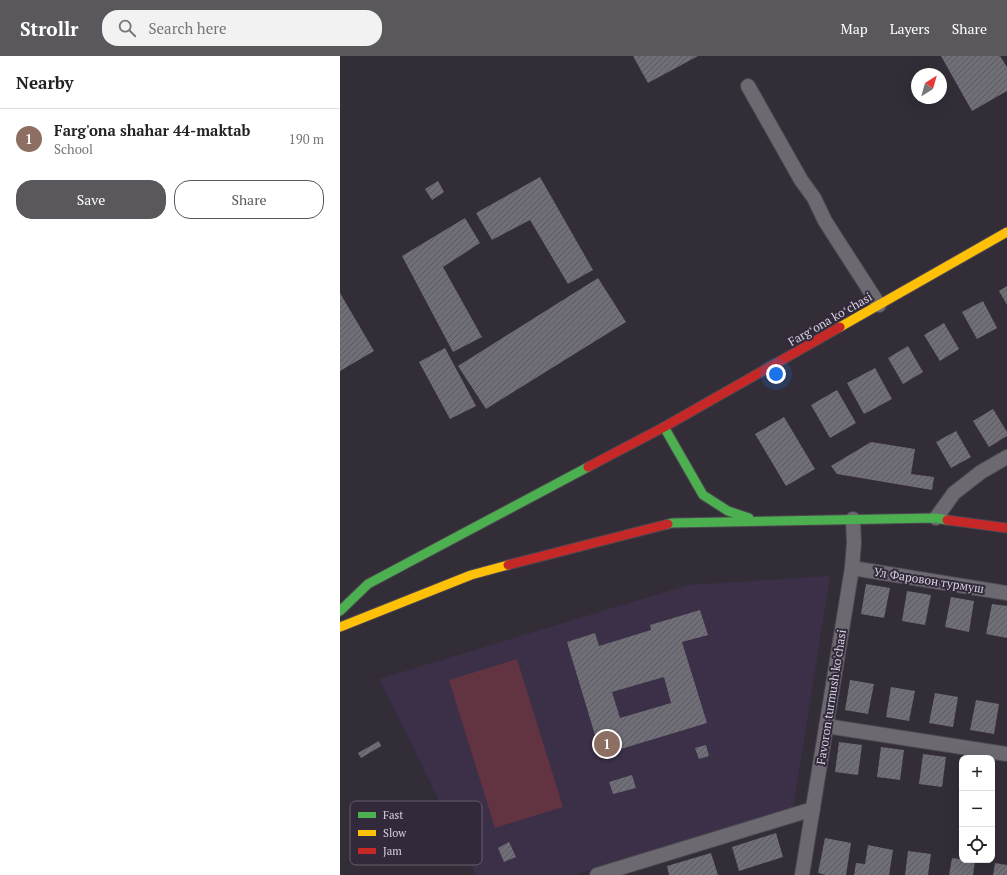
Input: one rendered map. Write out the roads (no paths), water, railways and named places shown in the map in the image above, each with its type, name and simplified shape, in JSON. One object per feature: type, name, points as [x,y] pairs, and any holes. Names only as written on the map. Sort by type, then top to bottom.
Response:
[{"type":"street","points":[[748,86],[801,180],[814,198],[825,221],[879,305]]},
{"type":"street","name":"Fargʻona koʻchasi","points":[[340,611],[368,584],[664,427],[1007,232]]},
{"type":"street","points":[[664,427],[703,495],[728,511],[758,522]]},
{"type":"street","points":[[936,518],[954,493],[981,472],[1007,457]]},
{"type":"street","points":[[340,627],[471,575],[672,523],[936,518],[1007,528]]},
{"type":"street","name":"Favoron turmush ko'chasi","points":[[802,875],[852,568],[854,543],[853,519]]},
{"type":"street","name":"Ул Фаровон турмуш","points":[[852,568],[1007,593]]},
{"type":"street","points":[[826,726],[1007,754]]},
{"type":"street","points":[[597,875],[813,809]]},
{"type":"place","name":"Farg'ona shahar 44-maktab","points":[[607,744]]}]
